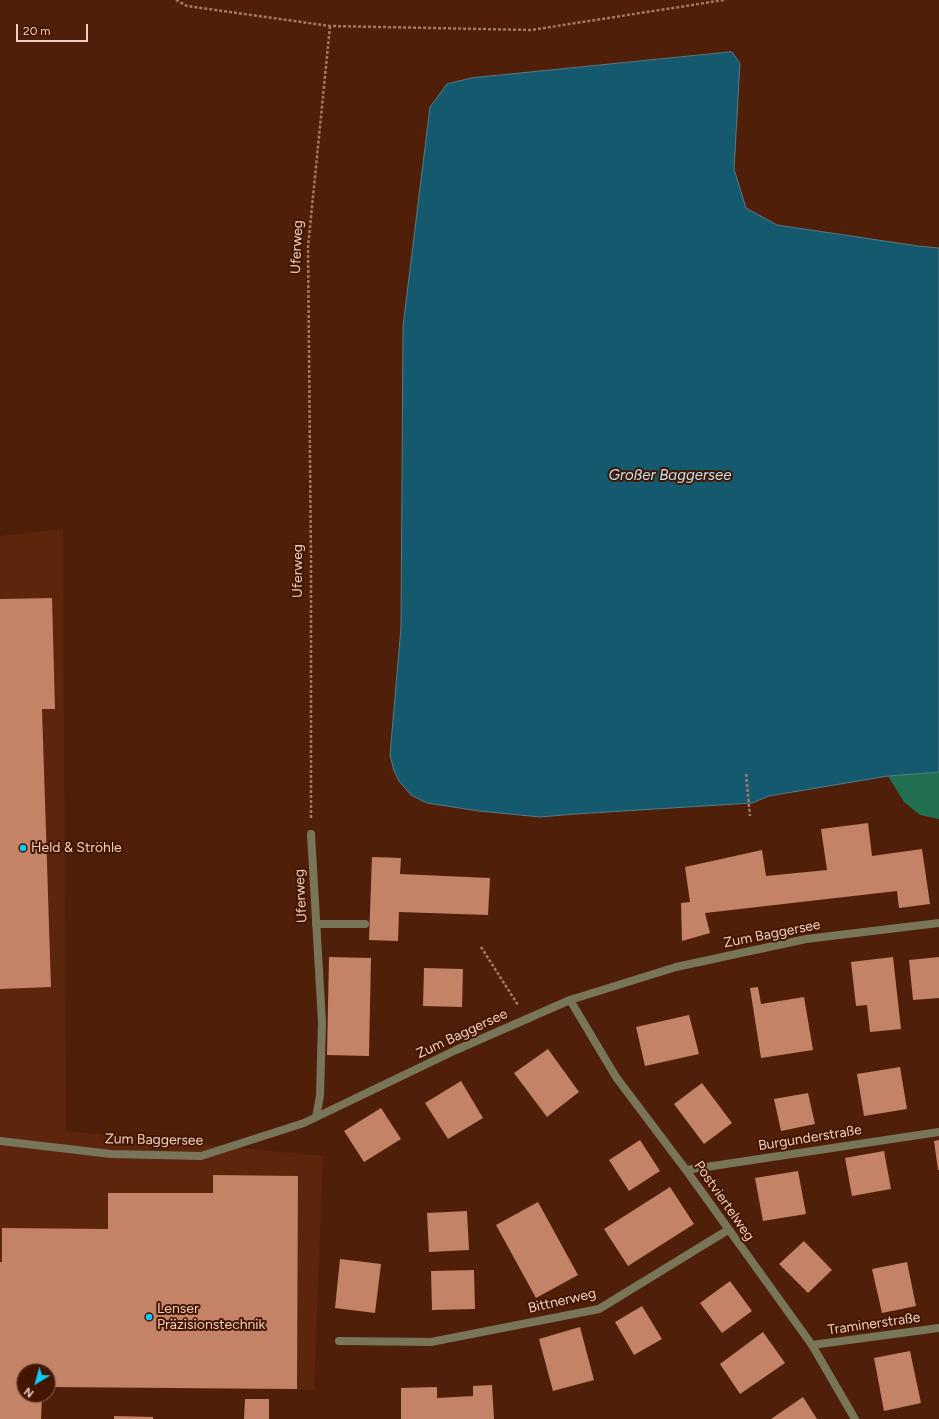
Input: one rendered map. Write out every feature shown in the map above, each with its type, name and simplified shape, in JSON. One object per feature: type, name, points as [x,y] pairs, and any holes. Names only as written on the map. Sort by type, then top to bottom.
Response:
[{"type":"street","name":"Uferweg","points":[[311,834],[322,1022],[320,1096],[316,1117]]},
{"type":"street","name":"Zum Baggersee","points":[[0,1141],[111,1154],[201,1156],[304,1123],[456,1050],[570,1000],[676,966],[806,938],[939,923]]},
{"type":"street","points":[[316,924],[365,924]]},
{"type":"street","name":"Postviertelweg","points":[[570,1000],[616,1077],[686,1170],[812,1345],[855,1419]]},
{"type":"street","name":"Burgunderstraße","points":[[686,1170],[939,1132]]},
{"type":"street","name":"Bittnerweg","points":[[339,1341],[431,1342],[599,1309],[728,1230]]},
{"type":"street","name":"Traminerstraße","points":[[812,1345],[939,1328]]},
{"type":"path","points":[[176,0],[187,6],[330,26],[531,30],[724,0]]},
{"type":"path","name":"Uferweg","points":[[311,834],[311,553],[308,247],[330,26]]},
{"type":"path","points":[[746,774],[750,816]]},
{"type":"path","points":[[481,947],[527,1019]]},
{"type":"shaded area","points":[[63,529],[66,1131],[323,1156],[314,1390],[56,1387],[56,1363],[16,1363],[16,1403],[42,1403],[42,1419],[0,1419],[0,536]]},
{"type":"green space","points":[[939,772],[939,819],[920,815],[904,802],[888,776]]},
{"type":"water","name":"Großer Baggersee","points":[[732,52],[740,63],[734,169],[746,208],[777,225],[939,248],[939,772],[888,776],[769,796],[752,803],[540,817],[479,811],[427,803],[411,795],[399,781],[394,771],[390,755],[401,627],[403,326],[430,107],[447,84],[471,78]]},
{"type":"building","name":"Held & Ströhle","points":[[52,598],[55,709],[42,709],[51,987],[0,989],[0,599]]},
{"type":"building","points":[[868,823],[872,856],[922,849],[930,904],[899,908],[897,891],[705,913],[710,933],[682,941],[681,903],[690,902],[685,867],[762,850],[766,876],[827,870],[821,829]]},
{"type":"building","points":[[372,857],[401,858],[400,874],[490,878],[488,915],[399,912],[398,941],[369,940]]},
{"type":"building","points":[[329,957],[371,958],[369,1056],[327,1055]]},
{"type":"building","points":[[893,957],[901,1029],[870,1032],[867,1005],[856,1006],[851,962]]},
{"type":"building","points":[[939,957],[939,998],[913,1000],[909,960]]},
{"type":"building","points":[[424,968],[463,969],[462,1007],[423,1006]]},
{"type":"building","points":[[758,987],[761,1004],[804,997],[813,1050],[761,1058],[750,988]]},
{"type":"building","points":[[689,1015],[699,1054],[645,1066],[636,1027]]},
{"type":"building","points":[[548,1049],[579,1092],[547,1117],[514,1073]]},
{"type":"building","points":[[900,1067],[907,1109],[864,1116],[857,1074]]},
{"type":"building","points":[[461,1081],[483,1118],[448,1139],[425,1103]]},
{"type":"building","points":[[702,1083],[732,1123],[704,1144],[674,1104]]},
{"type":"building","points":[[808,1093],[815,1124],[781,1131],[774,1099]]},
{"type":"building","points":[[381,1108],[401,1139],[364,1162],[344,1131]]},
{"type":"building","points":[[640,1140],[660,1171],[629,1191],[609,1160]]},
{"type":"building","points":[[939,1140],[939,1170],[938,1170],[934,1141]]},
{"type":"building","points":[[884,1151],[891,1189],[852,1196],[845,1158]]},
{"type":"building","points":[[798,1171],[806,1214],[763,1221],[755,1178]]},
{"type":"building","name":"Lenser Präzisionstechnik","points":[[213,1175],[298,1176],[297,1389],[56,1387],[56,1363],[16,1363],[16,1403],[42,1403],[41,1419],[0,1419],[0,1262],[2,1262],[2,1228],[108,1229],[108,1193],[213,1193]]},
{"type":"building","points":[[670,1187],[694,1224],[628,1266],[604,1229]]},
{"type":"building","points":[[538,1202],[578,1275],[536,1298],[496,1225]]},
{"type":"building","points":[[467,1211],[469,1250],[429,1252],[427,1213]]},
{"type":"building","points":[[804,1241],[832,1270],[808,1293],[779,1264]]},
{"type":"building","points":[[340,1259],[381,1264],[375,1313],[335,1308]]},
{"type":"building","points":[[907,1262],[916,1306],[882,1313],[872,1269]]},
{"type":"building","points":[[474,1270],[475,1309],[432,1310],[431,1271]]},
{"type":"building","points":[[730,1281],[752,1311],[722,1333],[700,1303]]},
{"type":"building","points":[[642,1306],[662,1339],[634,1355],[615,1322]]},
{"type":"building","points":[[580,1327],[594,1380],[553,1391],[539,1339]]},
{"type":"building","points":[[763,1332],[785,1363],[740,1394],[720,1364]]},
{"type":"building","points":[[910,1351],[921,1403],[884,1411],[874,1358]]},
{"type":"building","points":[[492,1385],[494,1419],[401,1419],[401,1388],[437,1387],[437,1398],[473,1396],[473,1386]]},
{"type":"building","points":[[803,1397],[817,1419],[771,1419]]},
{"type":"building","points":[[245,1399],[269,1399],[269,1419],[244,1419]]},
{"type":"building","points":[[114,1416],[153,1417],[153,1419],[114,1419]]},
{"type":"place","name":"Held & Ströhle","points":[[23,848]]},
{"type":"place","name":"Lenser Präzisionstechnik","points":[[149,1317]]}]
